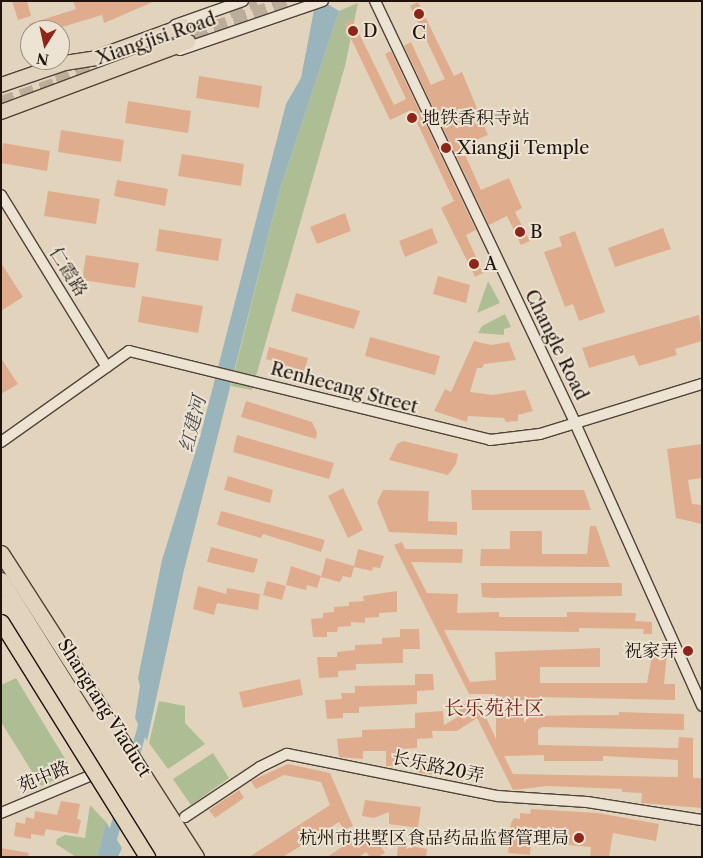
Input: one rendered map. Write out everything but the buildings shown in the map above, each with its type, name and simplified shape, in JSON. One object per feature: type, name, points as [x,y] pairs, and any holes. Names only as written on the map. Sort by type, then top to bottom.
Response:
[{"type":"highway","points":[[1,553],[196,857]]},
{"type":"highway","name":"Shangtang Viaduct","points":[[1,580],[175,857]]},
{"type":"highway","name":"Shangtang Viaduct","points":[[1,603],[159,857]]},
{"type":"highway","points":[[1,622],[147,857]]},
{"type":"main road","points":[[70,62],[95,58],[183,26]]},
{"type":"main road","points":[[82,84],[98,73],[188,42]]},
{"type":"main road","points":[[1,85],[45,70]]},
{"type":"main road","name":"Xiangjisi Road","points":[[1,112],[82,84]]},
{"type":"main road","points":[[1,564],[184,857]]},
{"type":"main road","points":[[1,614],[152,857]]},
{"type":"street","points":[[70,61],[243,1]]},
{"type":"street","name":"Xiangjisi Road","points":[[82,84],[323,1]]},
{"type":"street","name":"Changle Road","points":[[375,1],[575,423],[701,702]]},
{"type":"street","name":"仁霞路","points":[[1,195],[107,367]]},
{"type":"street","name":"Renhecang Street","points":[[1,442],[129,351],[476,438],[522,438],[702,384]]},
{"type":"street","name":"长乐路20弄","points":[[185,817],[260,766],[287,754],[498,796],[587,802],[702,820]]},
{"type":"street","name":"苑中路","points":[[1,813],[100,771]]},
{"type":"green space","points":[[358,3],[345,66],[252,390],[231,386],[280,189],[339,11]]},
{"type":"green space","points":[[488,281],[500,303],[477,313]]},
{"type":"green space","points":[[505,314],[511,327],[504,329],[504,335],[478,333],[482,326]]},
{"type":"green space","points":[[16,678],[67,762],[61,777],[41,786],[1,722],[1,685]]},
{"type":"green space","points":[[159,701],[185,706],[185,723],[205,744],[168,769],[149,743]]},
{"type":"green space","points":[[213,753],[229,778],[191,805],[173,779]]},
{"type":"green space","points":[[90,805],[106,822],[97,857],[76,857],[56,844],[57,839],[65,835],[85,838]]},
{"type":"water","points":[[312,1],[323,1],[339,11],[280,189],[184,570],[147,741],[135,718],[140,686],[138,678],[162,560],[200,437],[286,104],[301,78],[314,10]]},
{"type":"water","points":[[106,822],[122,848],[118,857],[97,857]]},
{"type":"waterway","name":"红建河","points":[[133,762],[145,718]]},
{"type":"waterway","name":"红建河","points":[[107,857],[120,810]]},
{"type":"tunnel","points":[[229,11],[256,1]]},
{"type":"tunnel","points":[[174,42],[291,1]]},
{"type":"tunnel","points":[[55,77],[98,61]]},
{"type":"tunnel","points":[[1,103],[69,80]]},
{"type":"place","name":"C","points":[[419,14]]},
{"type":"place","name":"D","points":[[353,31]]},
{"type":"place","name":"地铁香积寺站","points":[[412,118]]},
{"type":"place","name":"Xiangji Temple","points":[[446,148]]},
{"type":"place","name":"B","points":[[520,232]]},
{"type":"place","name":"A","points":[[474,264]]},
{"type":"place","name":"祝家弄","points":[[688,651]]},
{"type":"place","name":"杭州市拱墅区食品药品监督管理局","points":[[579,838]]},
{"type":"district","name":"长乐苑社区","points":[[494,708]]}]
